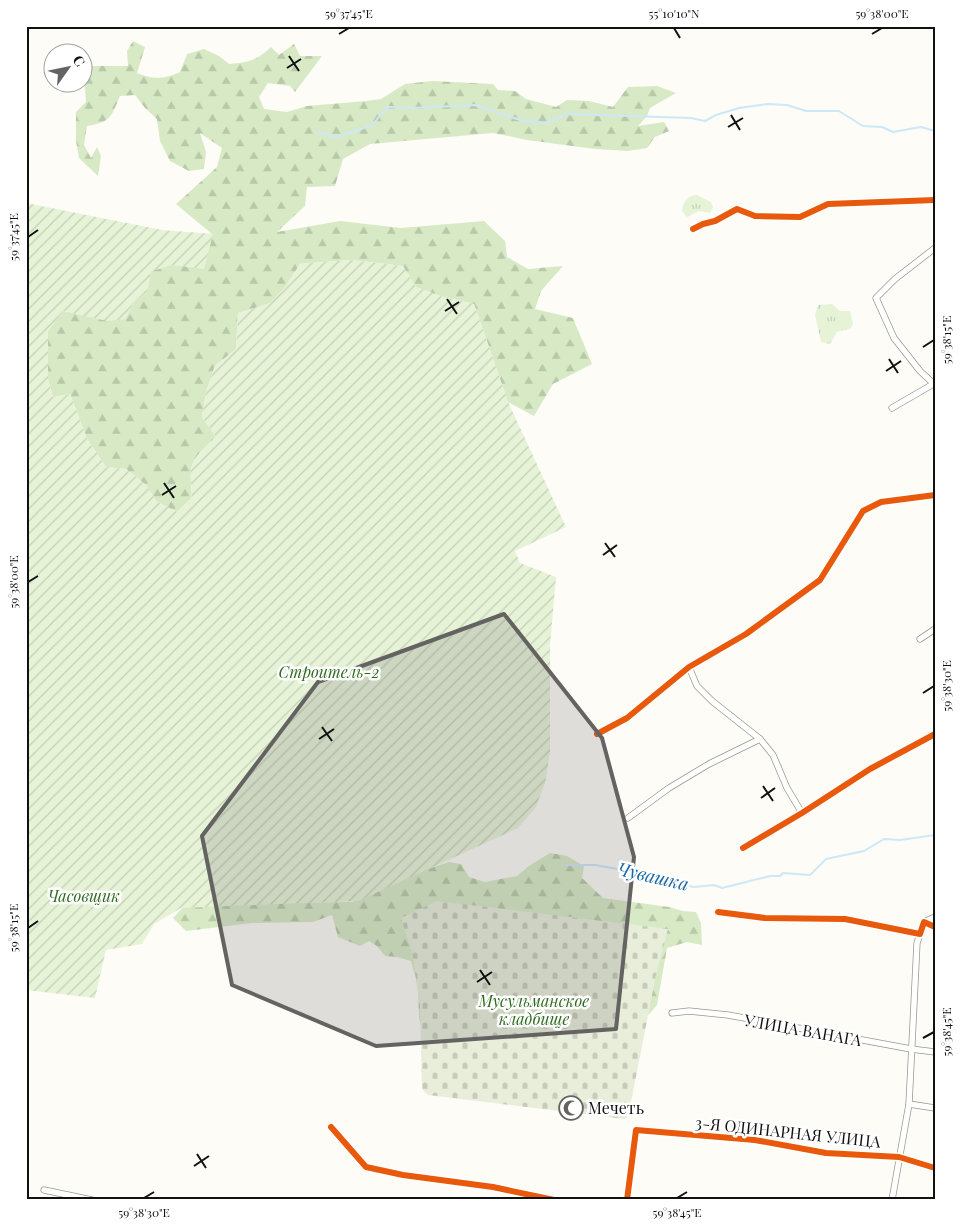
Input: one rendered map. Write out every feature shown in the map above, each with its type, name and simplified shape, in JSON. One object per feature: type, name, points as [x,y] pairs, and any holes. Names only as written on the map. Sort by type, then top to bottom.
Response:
[{"type":"street","points":[[693,229],[702,224],[715,221],[737,209],[756,216],[800,218],[828,204],[935,200]]},
{"type":"street","points":[[892,408],[934,384],[920,371],[894,338],[876,298],[895,279],[935,248]]},
{"type":"street","points":[[597,734],[627,718],[689,667],[746,634],[820,580],[864,511],[880,502],[935,495]]},
{"type":"street","points":[[920,639],[935,629]]},
{"type":"street","points":[[689,667],[697,686],[760,738],[773,755],[787,788],[802,813]]},
{"type":"street","points":[[742,848],[870,770],[935,734]]},
{"type":"street","points":[[628,818],[709,764],[760,738]]},
{"type":"street","points":[[718,912],[765,918],[845,919],[920,934]]},
{"type":"street","points":[[892,1200],[909,1104],[917,943],[924,922],[935,917]]},
{"type":"street","points":[[924,922],[935,927]]},
{"type":"street","name":"УЛИЦА ВАНАГА","points":[[672,1013],[689,1011],[728,1016],[935,1052]]},
{"type":"street","points":[[909,1104],[935,1108]]},
{"type":"street","points":[[331,1127],[366,1167],[403,1175],[493,1187],[554,1200]]},
{"type":"street","name":"3-Я ОДИНАРНАЯ УЛИЦА","points":[[627,1200],[636,1130],[755,1140],[826,1153],[899,1157],[935,1168]]},
{"type":"street","points":[[44,1190],[92,1200]]},
{"type":"highlighted area","points":[[504,614],[602,738],[634,857],[616,1029],[376,1046],[232,985],[202,836],[318,682]]},
{"type":"green space","points":[[133,41],[145,47],[137,73],[154,78],[180,72],[187,54],[204,49],[219,56],[229,64],[252,60],[271,47],[279,55],[294,44],[300,56],[322,56],[295,92],[290,86],[268,83],[259,97],[264,109],[287,112],[307,106],[381,99],[405,84],[432,81],[493,84],[498,90],[515,91],[526,99],[556,107],[567,100],[589,101],[613,107],[628,87],[657,86],[676,93],[650,108],[647,116],[638,126],[664,122],[669,131],[655,137],[647,148],[628,151],[595,149],[527,140],[493,133],[370,144],[343,159],[335,186],[307,187],[305,206],[277,232],[340,221],[401,228],[484,221],[505,241],[507,257],[528,269],[563,266],[541,291],[535,309],[573,318],[592,364],[553,384],[534,416],[508,402],[474,304],[440,296],[416,287],[403,266],[351,260],[300,264],[286,286],[271,303],[238,313],[236,349],[215,366],[206,392],[202,417],[216,437],[196,457],[193,463],[191,469],[192,497],[177,512],[156,501],[146,485],[126,469],[106,467],[87,439],[70,394],[53,397],[48,379],[48,331],[62,311],[125,319],[134,302],[147,292],[151,271],[171,265],[213,235],[176,204],[217,167],[222,148],[200,133],[206,152],[204,169],[189,171],[170,161],[160,141],[157,119],[135,95],[120,96],[112,114],[106,120],[87,126],[84,145],[91,158],[97,147],[101,156],[98,176],[79,158],[76,141],[76,112],[86,102],[85,92],[92,92],[92,66],[128,66],[127,51]]},
{"type":"green space","points":[[697,195],[711,202],[713,207],[710,213],[699,211],[687,217],[682,211],[685,202],[688,198]]},
{"type":"green space","name":"Строитель-2","points":[[26,203],[162,230],[213,234],[204,269],[171,265],[151,271],[147,292],[134,302],[125,319],[107,321],[63,311],[48,331],[48,379],[53,397],[70,394],[87,439],[106,467],[126,469],[146,485],[156,501],[177,512],[192,497],[191,469],[193,463],[216,437],[202,417],[206,391],[215,366],[236,349],[238,313],[271,303],[286,286],[300,264],[351,260],[403,266],[416,287],[440,296],[474,304],[508,402],[566,527],[515,551],[520,563],[556,577],[550,645],[550,753],[545,783],[536,807],[518,828],[358,901],[181,908],[154,924],[142,944],[106,950],[95,998],[26,990]]},
{"type":"green space","points":[[832,304],[840,311],[850,311],[853,324],[851,328],[837,332],[830,344],[821,342],[815,315],[818,305]]},
{"type":"green space","name":"Мусульманское кладбище","points":[[550,853],[567,856],[584,866],[582,878],[603,898],[696,912],[701,923],[702,945],[687,942],[667,948],[657,1005],[641,1023],[426,1085],[421,1070],[426,1056],[424,1036],[419,1019],[418,986],[411,961],[385,956],[377,946],[369,941],[360,946],[338,937],[332,915],[313,922],[252,923],[186,931],[173,918],[186,904],[353,902],[422,871],[449,862],[461,864],[469,877],[485,882],[517,876]]},
{"type":"green space","name":"Мусульманское кладбище","points":[[437,901],[668,929],[656,975],[628,1117],[624,1119],[428,1095],[422,1089],[420,1006],[412,952],[401,918]]},
{"type":"waterway","points":[[316,132],[336,137],[373,125],[388,107],[412,108],[475,105],[520,120],[546,123],[568,114],[691,118],[705,121],[716,115],[739,108],[767,104],[787,105],[806,111],[839,111],[863,126],[882,127],[893,132],[921,127],[935,131]]},
{"type":"waterway","name":"Чувашка","points":[[566,865],[595,865],[649,873],[672,882],[694,887],[714,885],[722,888],[770,876],[780,876],[783,873],[810,875],[826,859],[864,851],[884,839],[900,840],[935,835]]},
{"type":"cycle path","points":[[693,229],[715,221],[737,209],[755,216],[800,217],[828,204],[935,200]]},
{"type":"cycle path","points":[[597,734],[627,718],[689,667],[746,634],[820,580],[863,511],[881,502],[935,495]]},
{"type":"cycle path","points":[[743,848],[870,769],[935,734]]},
{"type":"cycle path","points":[[718,912],[765,918],[845,919],[920,934],[924,922],[935,927]]},
{"type":"cycle path","points":[[331,1127],[366,1167],[403,1175],[493,1187],[554,1200]]},
{"type":"cycle path","points":[[627,1200],[636,1130],[755,1140],[826,1153],[899,1157],[935,1168]]},
{"type":"place","name":"Мечеть","points":[[571,1108]]},
{"type":"park label","name":"Часовщик","points":[[84,896]]}]
